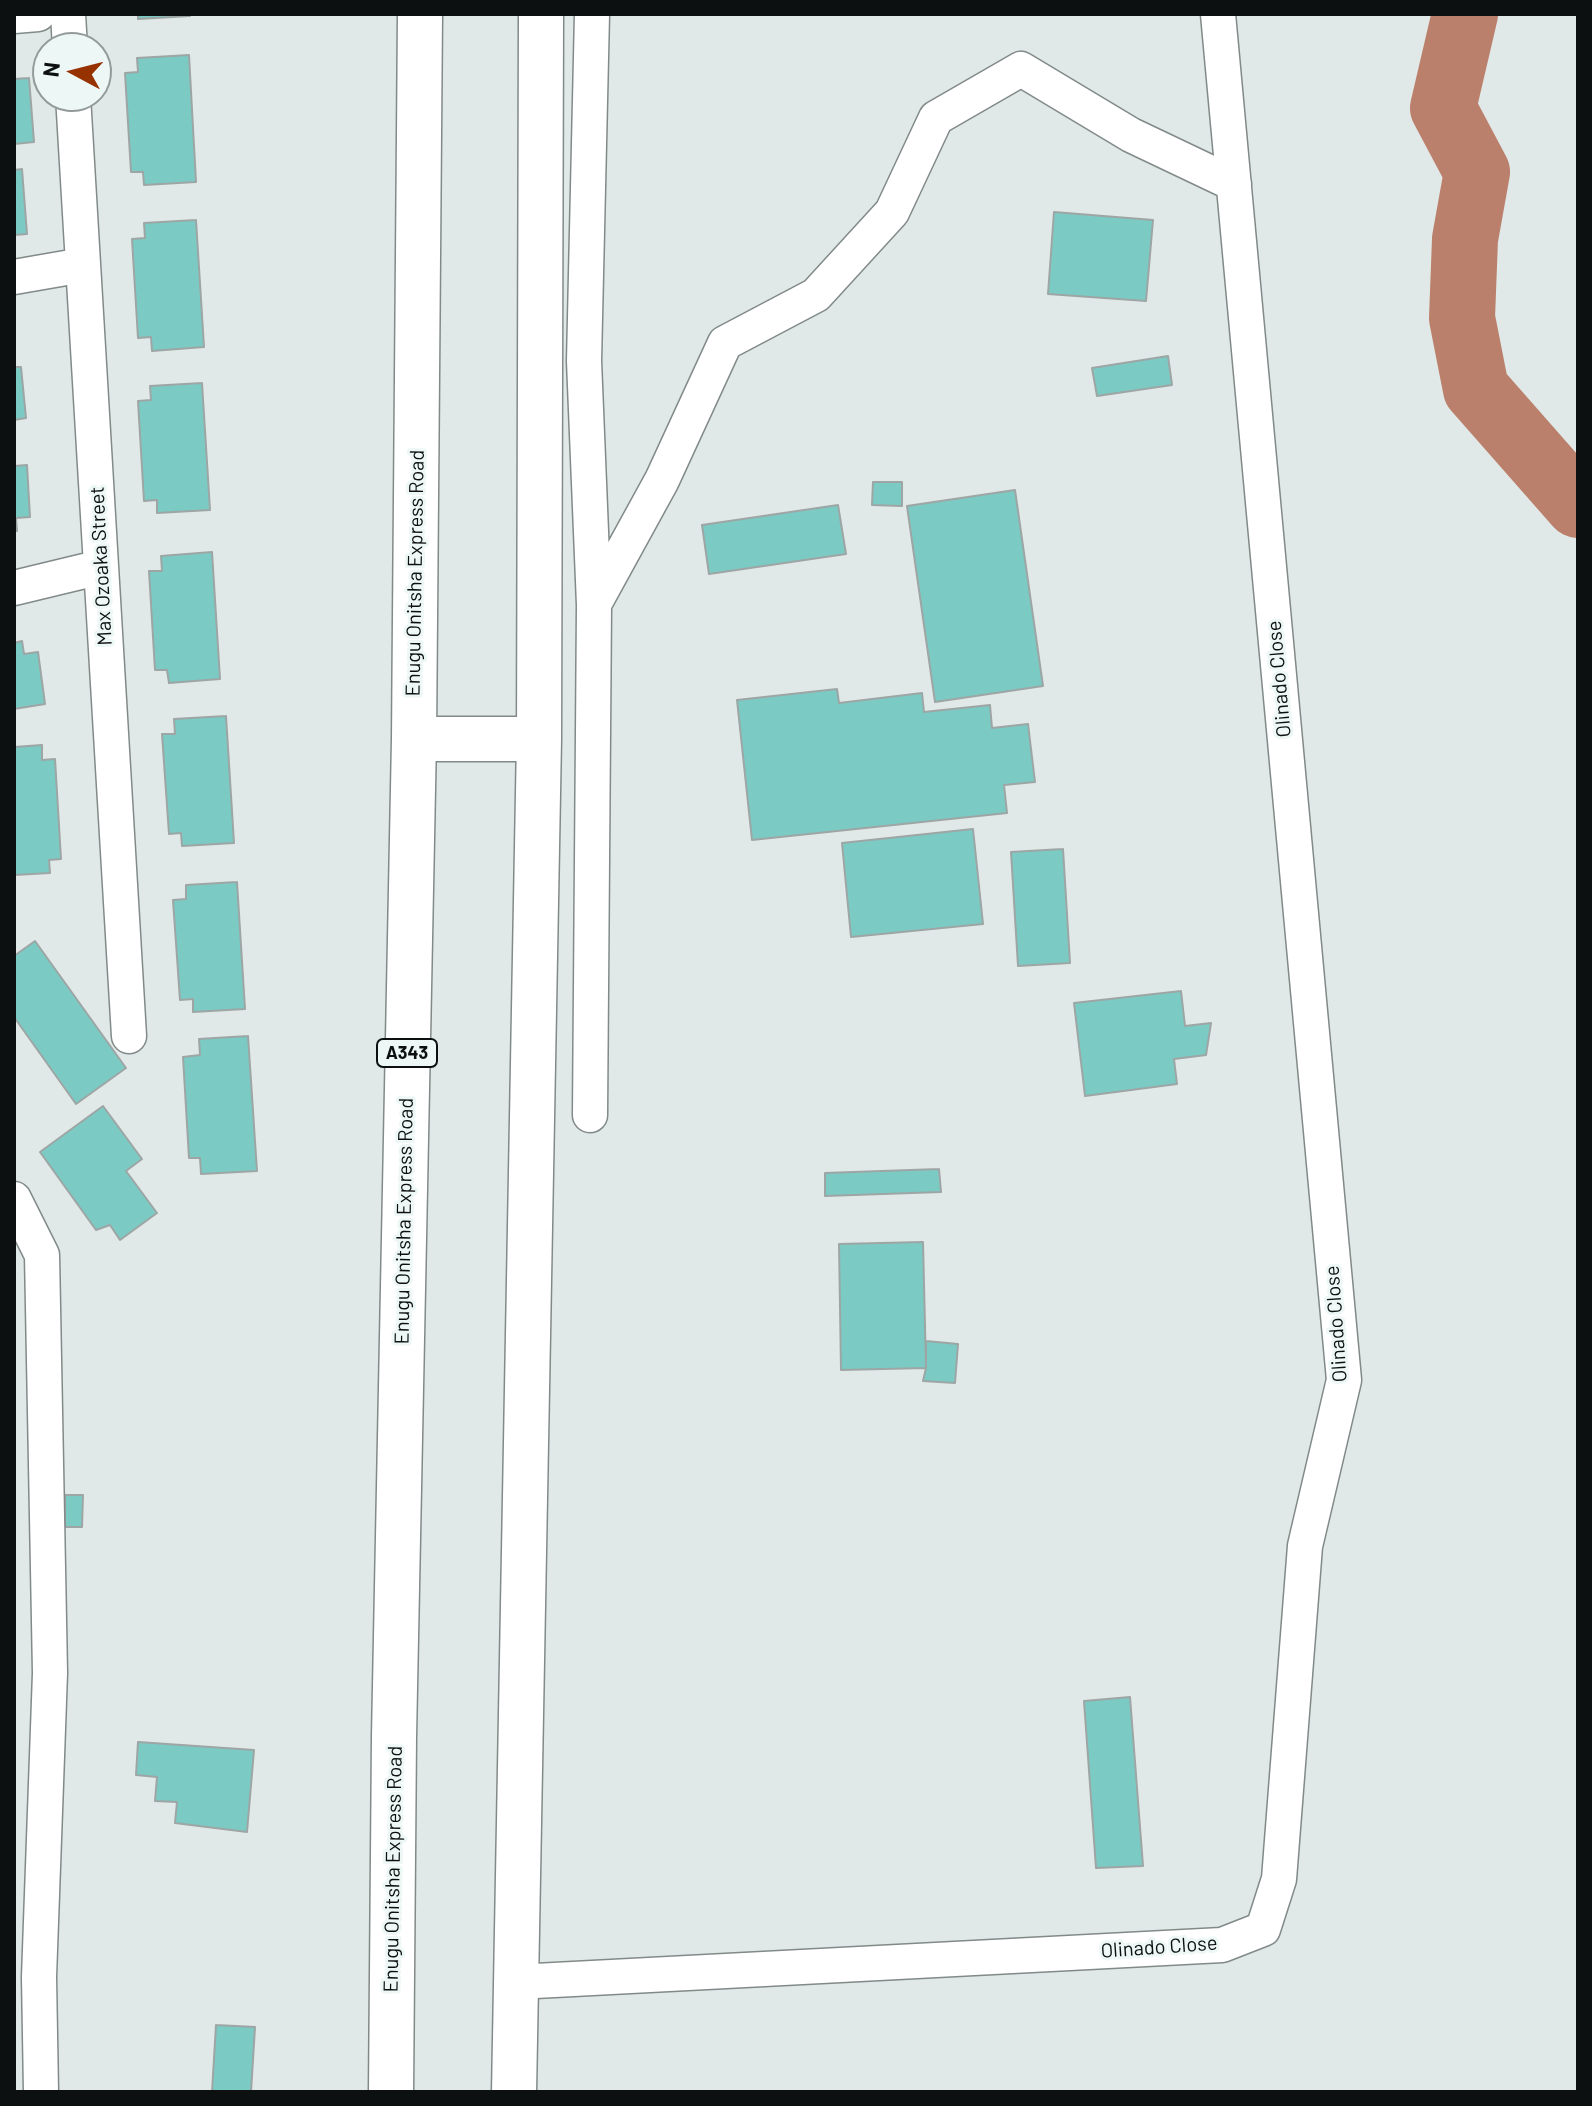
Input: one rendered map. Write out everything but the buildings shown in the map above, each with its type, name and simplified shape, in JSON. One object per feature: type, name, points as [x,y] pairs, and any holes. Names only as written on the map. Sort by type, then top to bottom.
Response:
[{"type":"highway","name":"Enugu Onitsha Express Road","points":[[391,2092],[394,1721],[414,739],[420,14]]},
{"type":"highway","points":[[514,2092],[539,739],[541,14]]},
{"type":"highway","points":[[414,739],[539,739]]},
{"type":"street","points":[[14,16],[38,14]]},
{"type":"street","points":[[590,1115],[594,605],[584,361],[592,14]]},
{"type":"street","name":"Olinado Close","points":[[516,1982],[1222,1945],[1263,1929],[1279,1879],[1305,1546],[1344,1380],[1218,14]]},
{"type":"street","points":[[594,605],[662,480],[725,343],[816,295],[892,212],[936,118],[1021,69],[1131,135],[1234,184]]},
{"type":"street","name":"Max Ozoaka Street","points":[[74,112],[129,1036]]},
{"type":"street","points":[[14,277],[83,265]]},
{"type":"street","points":[[14,588],[101,567]]},
{"type":"street","points":[[14,1199],[32,1253],[50,1673],[27,1976],[41,2092]]},
{"type":"waterway","points":[[1465,14],[1443,108],[1477,172],[1465,239],[1462,318],[1476,389],[1578,505]]}]
